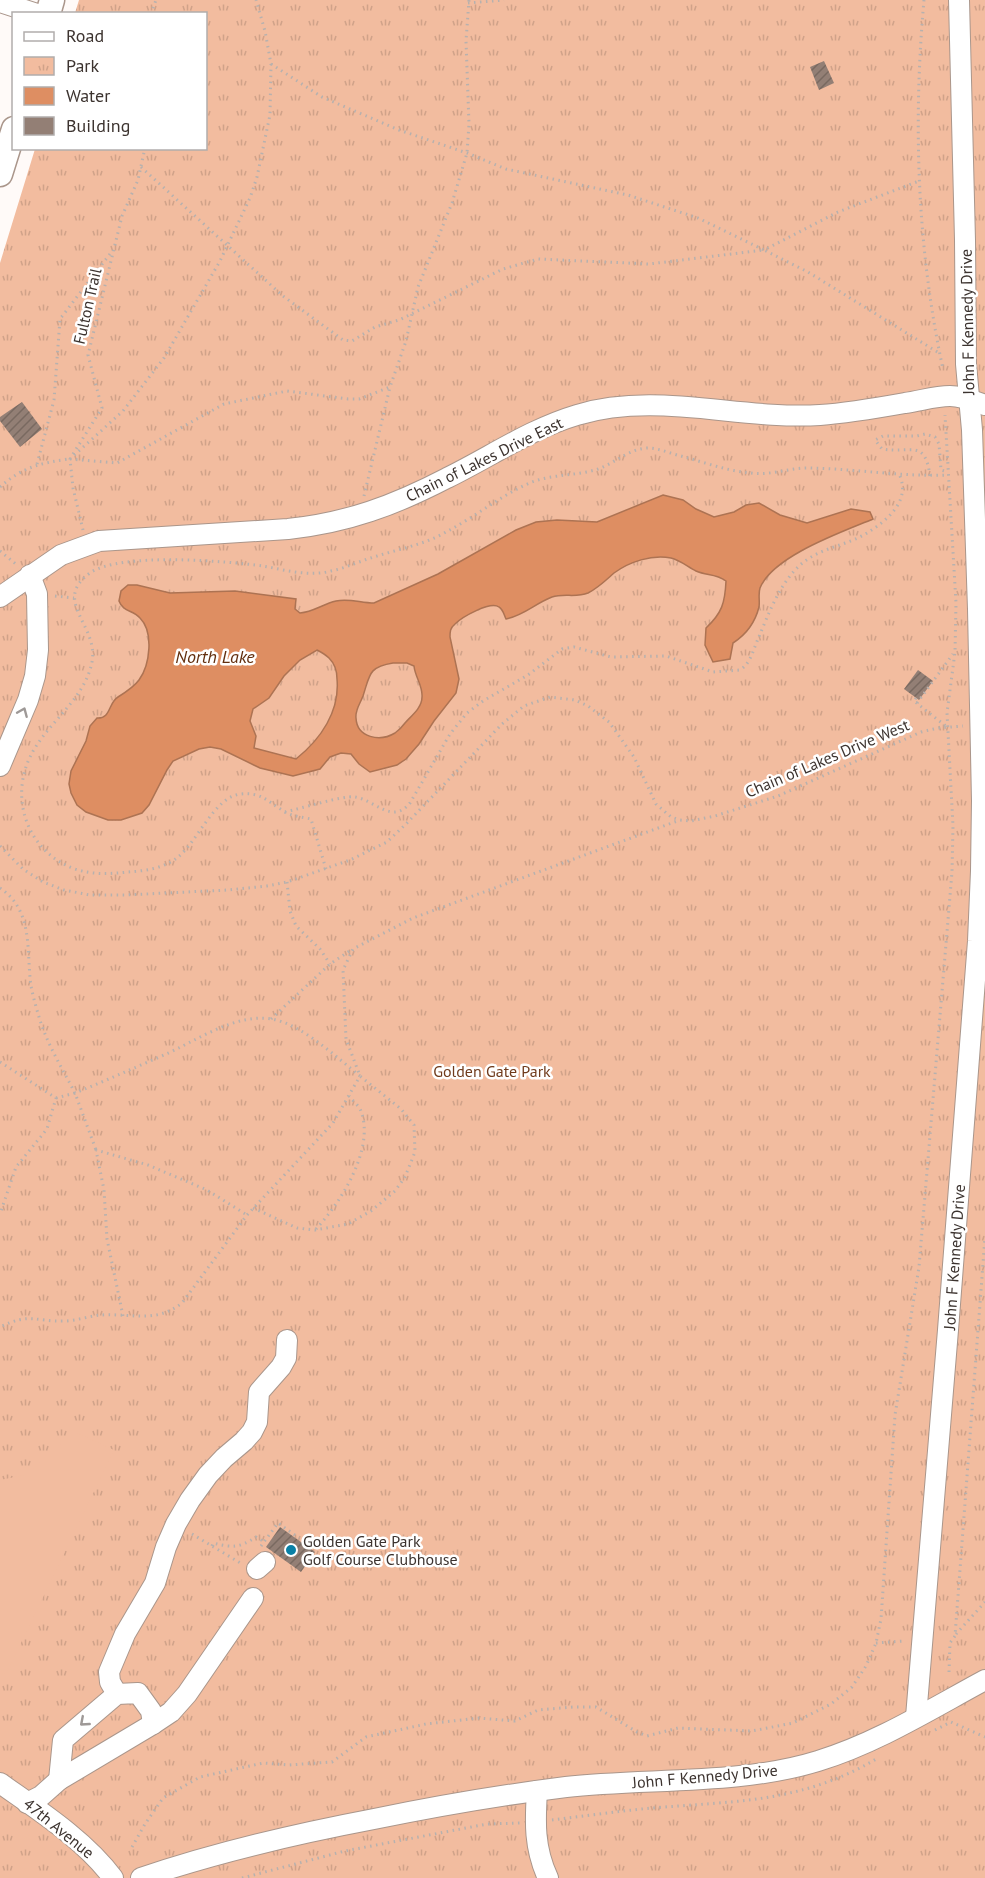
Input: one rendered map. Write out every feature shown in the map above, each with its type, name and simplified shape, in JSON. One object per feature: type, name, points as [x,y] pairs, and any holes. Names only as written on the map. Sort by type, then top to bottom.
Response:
[{"type":"main road","points":[[0,174],[12,135]]},
{"type":"street","name":"John F Kennedy Drive","points":[[141,1878],[206,1857],[311,1831],[454,1803],[593,1784],[774,1772],[841,1753],[916,1717],[978,941],[982,801],[977,402],[966,364],[959,0]]},
{"type":"street","points":[[0,2],[31,12]]},
{"type":"street","name":"Chain of Lakes Drive East","points":[[0,597],[61,555],[86,544],[114,538],[315,526],[359,516],[425,489],[552,424],[576,415],[610,407],[646,405],[767,415],[818,415],[870,410],[944,396],[977,402]]},
{"type":"street","points":[[0,766],[28,700],[35,676],[38,650],[37,594],[30,575]]},
{"type":"street","points":[[117,1694],[110,1682],[110,1672],[125,1634],[154,1582],[176,1524],[208,1474],[252,1432],[257,1422],[259,1392],[286,1358],[287,1340]]},
{"type":"street","points":[[27,1803],[41,1796],[59,1779],[153,1724],[180,1703],[253,1598]]},
{"type":"street","points":[[916,1717],[985,1680]]},
{"type":"street","points":[[59,1779],[63,1740],[117,1694],[138,1693],[151,1711],[153,1724]]},
{"type":"street","name":"47th Avenue","points":[[0,1783],[80,1843],[101,1862],[113,1878]]},
{"type":"street","points":[[537,1791],[535,1832],[548,1878]]},
{"type":"path","points":[[70,459],[123,411],[164,358],[220,261],[257,177],[270,115],[271,64],[266,31],[256,0]]},
{"type":"path","points":[[359,516],[390,387],[406,340],[422,276],[452,203],[467,153],[469,124],[466,41],[469,2],[504,0]]},
{"type":"path","points":[[924,0],[919,181],[928,287],[942,369]]},
{"type":"path","points":[[271,64],[322,97],[399,130],[492,164],[520,173],[638,198],[698,218],[808,272],[939,353]]},
{"type":"path","name":"Fulton Trail","points":[[70,459],[102,408],[88,355],[122,216],[138,180],[145,150]]},
{"type":"path","points":[[141,167],[226,247],[291,302],[343,340],[352,340],[375,327],[399,320],[492,273],[538,259],[649,264],[764,250],[838,212],[919,181]]},
{"type":"path","points":[[37,464],[54,400],[60,320],[112,252]]},
{"type":"path","points":[[0,487],[7,480],[37,464],[70,459],[117,463],[225,404],[287,391],[359,399],[390,387]]},
{"type":"path","points":[[132,1847],[163,1798],[200,1777],[263,1763],[290,1765],[332,1762],[366,1737],[426,1724],[479,1718],[515,1721],[538,1710],[573,1707],[596,1707],[647,1736],[678,1728],[752,1731],[793,1723],[831,1704],[852,1687],[866,1666],[876,1643],[881,1619],[895,1415],[919,1267],[951,883],[953,826],[947,727],[955,652],[956,603],[945,415]]},
{"type":"path","points":[[946,430],[952,430]]},
{"type":"path","points":[[930,476],[928,458],[921,451],[882,449],[874,440],[883,436],[925,434],[935,437],[939,444],[941,470],[948,474]]},
{"type":"path","points":[[326,869],[311,819],[284,812],[272,801],[256,795],[242,794],[228,797],[192,843],[175,860],[155,868],[99,874],[77,870],[59,861],[37,843],[24,812],[23,777],[36,746],[46,730],[79,691],[91,666],[93,651],[91,638],[76,609],[74,598],[80,584],[91,572],[116,563],[139,561],[218,562],[307,573],[330,572],[444,534],[510,493],[537,480],[592,471],[645,448],[753,474],[816,468],[900,475],[948,474]]},
{"type":"path","points":[[70,459],[73,488],[86,544]]},
{"type":"path","points":[[284,812],[351,796],[365,800],[383,810],[402,811],[410,803],[450,734],[467,713],[528,675],[562,649],[574,647],[618,658],[666,656],[713,672],[740,670],[748,662],[772,608],[797,568],[810,558],[867,533],[891,514],[903,496],[904,486],[900,475]]},
{"type":"path","points":[[955,641],[961,641]]},
{"type":"path","points":[[917,703],[955,652]]},
{"type":"path","points":[[929,679],[931,677],[935,679]]},
{"type":"path","points":[[0,846],[23,868],[43,882],[64,890],[90,895],[238,890],[287,882],[326,869],[372,849],[397,834],[502,724],[524,706],[550,698],[575,700],[588,706],[609,722],[634,757],[656,804],[671,817],[680,820]]},
{"type":"path","points":[[916,698],[914,701],[947,727]]},
{"type":"path","name":"Chain of Lakes Drive West","points":[[271,1019],[330,963],[413,918],[680,820],[691,821],[715,816],[778,796],[910,736],[947,727],[980,726]]},
{"type":"path","points":[[287,882],[290,910],[296,926],[320,949],[330,963]]},
{"type":"path","points":[[0,888],[15,900],[20,909],[27,932],[31,986],[39,1017],[50,1045],[75,1093],[96,1150],[104,1190],[107,1239],[123,1316]]},
{"type":"path","points":[[0,1327],[30,1317],[64,1321],[104,1315],[153,1316],[170,1312],[182,1303],[247,1215],[333,1123],[360,1076],[346,1039],[343,970],[353,949]]},
{"type":"path","points":[[0,1062],[56,1098],[75,1093],[225,1026],[245,1020],[271,1019],[296,1028],[401,1109],[414,1125],[415,1152],[405,1177],[395,1191],[371,1211],[348,1224],[315,1230],[297,1227],[253,1208]]},
{"type":"path","points":[[315,1230],[332,1212],[346,1190],[365,1143],[361,1110],[349,1096]]},
{"type":"path","points":[[0,1214],[16,1167],[47,1129],[56,1098]]},
{"type":"path","points":[[96,1150],[148,1165],[207,1190],[247,1215]]},
{"type":"path","points":[[955,1636],[985,1237]]},
{"type":"path","points":[[192,1534],[212,1546],[257,1563],[264,1542],[278,1523],[299,1538]]},
{"type":"path","points":[[212,1546],[213,1543],[228,1547],[242,1546],[256,1536],[264,1542]]},
{"type":"path","points":[[949,1672],[950,1643],[985,1602]]},
{"type":"path","points":[[876,1643],[906,1640]]},
{"type":"path","points":[[942,1642],[950,1643]]},
{"type":"path","points":[[951,1722],[985,1737]]},
{"type":"path","points":[[242,1878],[345,1851],[487,1824],[525,1822]]},
{"type":"green space","name":"Golden Gate Park","points":[[79,0],[985,0],[985,1878],[0,1878],[0,263],[35,150],[207,150],[207,12],[75,12]]},
{"type":"green space","points":[[75,1432],[114,1450],[6,1674],[0,1673],[0,1480],[25,1475]]},
{"type":"water","name":"North Lake","points":[[663,495],[683,500],[714,517],[734,512],[746,505],[759,503],[780,515],[807,523],[851,509],[870,512],[873,519],[810,546],[767,576],[760,588],[759,607],[755,618],[750,628],[733,643],[730,659],[713,662],[705,645],[706,628],[722,607],[726,581],[696,571],[674,559],[649,558],[620,569],[588,593],[552,597],[519,615],[506,619],[502,609],[489,606],[459,621],[452,627],[450,635],[459,679],[456,693],[419,744],[406,759],[397,765],[370,772],[351,754],[341,753],[330,757],[320,769],[293,776],[260,768],[221,749],[210,747],[199,749],[173,761],[149,805],[142,813],[121,820],[108,820],[86,812],[77,805],[69,784],[71,771],[86,741],[90,726],[97,718],[105,716],[115,700],[137,683],[146,666],[149,649],[147,631],[140,618],[123,607],[119,601],[121,591],[128,585],[170,593],[235,591],[296,599],[295,609],[300,613],[341,600],[374,603],[438,574],[516,530],[536,522],[557,520],[597,522]],"holes":[[[317,650],[331,660],[337,676],[335,702],[327,724],[313,743],[296,759],[254,748],[256,736],[250,721],[253,709],[269,698],[284,676],[300,660]],[[393,663],[407,663],[414,666],[422,701],[416,712],[395,733],[383,737],[370,736],[360,730],[357,725],[357,710],[371,673],[379,667]]]},
{"type":"building","points":[[824,61],[834,83],[819,90],[810,67]]},
{"type":"building","points":[[22,402],[42,429],[20,447],[0,421],[0,417]]},
{"type":"building","points":[[918,670],[933,681],[919,700],[904,689]]},
{"type":"building","name":"Golden Gate Park Golf Course Clubhouse","points":[[280,1527],[315,1552],[301,1572],[266,1547]]},
{"type":"place","name":"Golden Gate Park Golf Course Clubhouse","points":[[291,1550]]}]
